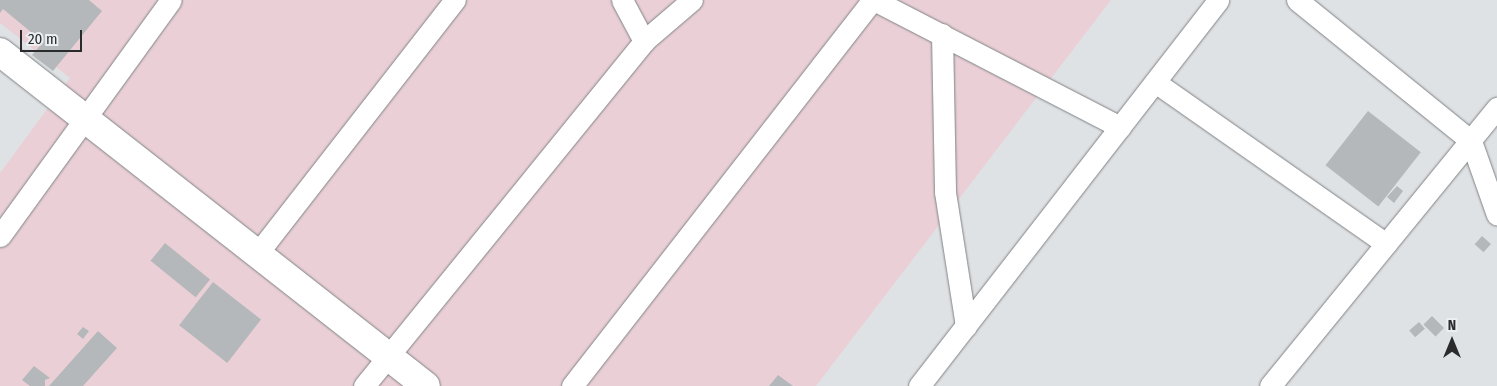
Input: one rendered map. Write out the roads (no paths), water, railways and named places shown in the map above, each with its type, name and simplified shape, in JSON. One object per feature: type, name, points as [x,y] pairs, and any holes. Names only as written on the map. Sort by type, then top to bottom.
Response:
[{"type":"main road","points":[[0,52],[426,386]]},
{"type":"street","points":[[0,236],[171,0]]},
{"type":"street","points":[[257,254],[455,0]]},
{"type":"street","points":[[622,0],[644,41]]},
{"type":"street","points":[[364,386],[644,41],[692,0]]},
{"type":"street","points":[[572,386],[874,0],[1120,127]]},
{"type":"street","points":[[919,386],[1218,0]]},
{"type":"street","points":[[1297,0],[1470,141],[1497,215]]},
{"type":"street","points":[[942,34],[945,192],[966,326]]},
{"type":"street","points":[[1155,82],[1386,244]]},
{"type":"street","points":[[1270,386],[1497,108]]}]
